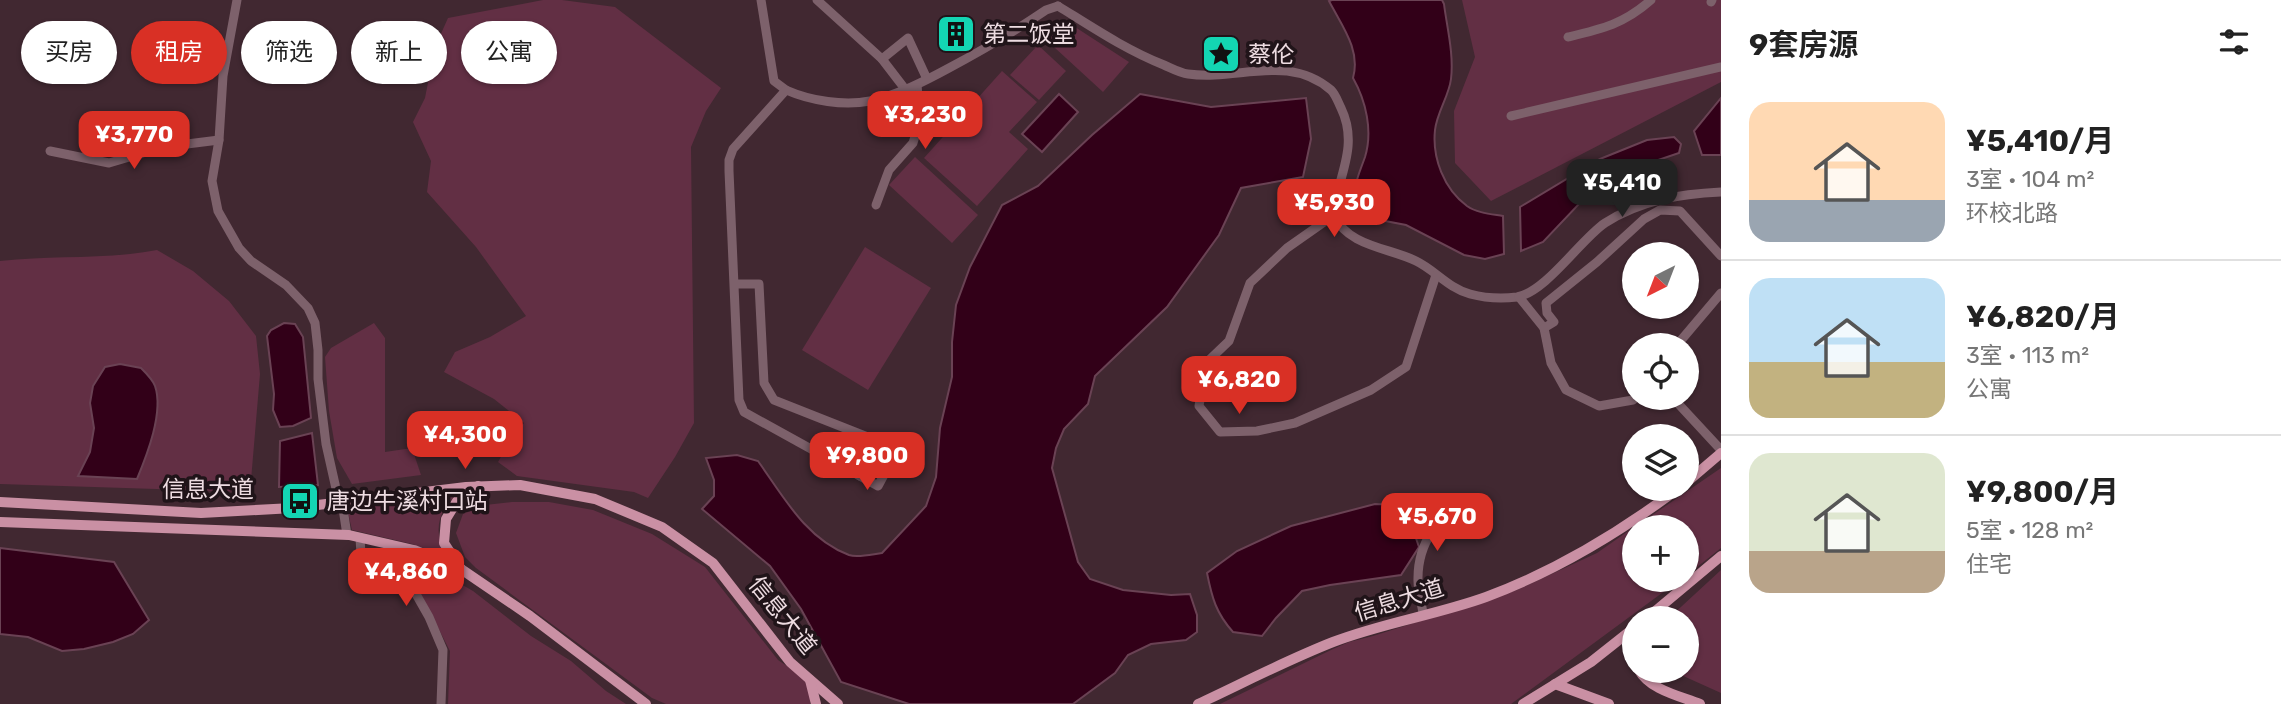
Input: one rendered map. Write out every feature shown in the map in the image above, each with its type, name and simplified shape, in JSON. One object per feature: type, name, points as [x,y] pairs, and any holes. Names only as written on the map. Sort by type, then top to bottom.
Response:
[{"type":"main road","points":[[1699,471],[1721,452]]},
{"type":"main road","name":"信息大道","points":[[0,502],[201,513],[293,508],[478,486],[520,485],[595,499],[662,527],[713,563],[790,662],[838,704]]},
{"type":"main road","points":[[461,569],[444,543],[446,519],[457,501],[478,486]]},
{"type":"main road","name":"信息大道","points":[[1198,704],[1334,642],[1483,598],[1538,576],[1642,516],[1662,501]]},
{"type":"main road","name":"信息大道","points":[[0,522],[347,535],[414,550],[461,569],[530,616],[646,704]]},
{"type":"main road","points":[[1661,606],[1721,556]]},
{"type":"main road","points":[[1523,704],[1622,640]]},
{"type":"main road","points":[[810,679],[816,704]]},
{"type":"main road","points":[[1652,683],[1694,702]]},
{"type":"main road","points":[[1555,684],[1609,704]]},
{"type":"main road","points":[[1678,704],[1694,702]]},
{"type":"street","points":[[237,0],[223,76],[219,140],[212,181],[218,211],[239,248],[251,261],[286,285],[309,308],[315,323],[317,379],[326,444],[347,535]]},
{"type":"street","points":[[761,0],[774,81],[802,97],[832,102],[869,101],[917,85],[1003,38],[1057,3],[1140,56],[1187,74],[1241,74],[1278,69],[1298,72],[1334,92],[1344,114],[1349,133],[1349,150],[1334,215],[1346,232],[1366,243],[1418,262],[1467,293],[1490,298],[1518,296],[1530,291],[1551,275],[1604,224],[1637,207],[1660,199],[1721,192]]},
{"type":"street","points":[[817,0],[882,59],[905,89]]},
{"type":"street","points":[[1567,37],[1612,26],[1638,12],[1651,0]]},
{"type":"street","points":[[882,59],[908,38],[928,79]]},
{"type":"street","points":[[1511,116],[1721,67]]},
{"type":"street","points":[[876,205],[889,170],[913,143],[920,120],[917,85]]},
{"type":"street","points":[[786,90],[733,149],[729,160],[739,400],[744,412],[878,485],[898,449],[872,440],[864,446],[863,452],[868,460]]},
{"type":"street","points":[[50,151],[108,163],[163,147],[219,140]]},
{"type":"street","points":[[1544,328],[1554,322],[1547,313],[1546,303],[1644,219],[1660,210],[1680,211],[1721,256]]},
{"type":"street","points":[[1334,215],[1287,248],[1250,283],[1229,341],[1206,363],[1199,406],[1220,432],[1257,430],[1295,423],[1371,390],[1406,367],[1436,275]]},
{"type":"street","points":[[734,284],[759,284],[764,383],[774,400],[878,442],[883,451],[881,457],[875,461],[860,459],[855,469],[859,476]]},
{"type":"street","points":[[1687,333],[1721,293]]},
{"type":"street","points":[[1518,296],[1544,328],[1550,363],[1566,390],[1599,406],[1622,402]]},
{"type":"street","points":[[1684,410],[1721,452]]},
{"type":"street","points":[[1423,614],[1418,581],[1422,548],[1434,527],[1459,504],[1474,499]]},
{"type":"street","points":[[360,538],[361,554],[398,570],[408,580],[429,617],[443,650],[440,704]]},
{"type":"shaded area","points":[[543,0],[615,7],[721,88],[706,111],[691,147],[694,423],[648,498],[634,492],[517,476],[498,462],[524,423],[494,399],[444,372],[455,352],[490,337],[526,316],[476,247],[427,192],[431,161],[413,122],[425,98],[428,84],[447,84],[448,18]]},
{"type":"shaded area","points":[[1442,0],[1450,41],[1452,70],[1450,85],[1435,130],[1438,162],[1446,182],[1467,206],[1480,212],[1503,216],[1504,254],[1485,259],[1464,255],[1406,225],[1380,220],[1358,209],[1355,189],[1367,147],[1367,116],[1353,78],[1355,68],[1352,48],[1329,1]]},
{"type":"shaded area","points":[[1462,0],[1721,0],[1721,82],[1491,201],[1455,163],[1454,111],[1475,57]]},
{"type":"shaded area","points":[[1064,22],[1129,62],[1103,92],[1042,36],[1055,24]]},
{"type":"shaded area","points":[[1038,45],[1066,71],[1039,100],[1010,75]]},
{"type":"shaded area","points":[[1002,71],[1037,102],[1009,132],[1028,149],[977,206],[924,158]]},
{"type":"shaded area","points":[[1059,94],[1078,112],[1042,152],[1022,134]]},
{"type":"shaded area","points":[[1140,94],[1211,107],[1306,98],[1311,139],[1303,177],[1241,188],[1219,235],[1167,307],[1095,376],[1088,404],[1064,429],[1056,448],[1052,468],[1078,562],[1090,579],[1123,590],[1171,595],[1190,594],[1197,615],[1197,632],[1186,640],[1151,644],[1128,655],[1115,673],[1073,704],[909,704],[841,682],[801,609],[770,566],[702,509],[714,496],[714,480],[706,458],[737,455],[758,461],[786,502],[820,538],[853,556],[882,553],[926,506],[936,477],[940,428],[952,377],[956,305],[970,267],[1002,205],[1038,186]]},
{"type":"shaded area","points":[[1721,98],[1721,155],[1702,155],[1694,131]]},
{"type":"shaded area","points":[[1674,137],[1681,144],[1679,153],[1620,173],[1596,186],[1543,242],[1521,251],[1520,207],[1600,159],[1647,140]]},
{"type":"shaded area","points":[[915,157],[978,215],[952,243],[889,185]]},
{"type":"shaded area","points":[[865,247],[931,288],[868,390],[802,350]]},
{"type":"shaded area","points":[[157,250],[193,271],[229,301],[256,336],[260,374],[250,492],[0,484],[0,261],[117,255]]},
{"type":"shaded area","points":[[284,323],[295,324],[303,337],[311,418],[293,426],[280,427],[273,410],[274,394],[267,336],[271,330]]},
{"type":"shaded area","points":[[374,323],[385,338],[385,452],[412,448],[421,475],[352,484],[337,458],[329,411],[325,357],[331,348]]},
{"type":"shaded area","points":[[120,364],[141,368],[155,386],[156,421],[145,458],[137,479],[78,476],[90,452],[94,428],[90,403],[93,386],[105,367]]},
{"type":"shaded area","points":[[312,433],[318,485],[279,487],[280,441]]},
{"type":"shaded area","points":[[1721,468],[1721,548],[1699,565],[1699,515],[1652,515],[1673,501],[1699,501],[1699,483]]},
{"type":"shaded area","points":[[459,492],[446,506],[439,522],[439,538],[446,556],[412,544],[352,530],[347,508]]},
{"type":"shaded area","points":[[549,502],[593,510],[652,534],[705,567],[778,660],[811,682],[810,704],[666,704],[652,698],[476,568],[465,557],[456,533],[463,514],[485,505]]},
{"type":"shaded area","points":[[1375,504],[1398,505],[1409,518],[1419,547],[1401,575],[1302,591],[1262,636],[1233,632],[1216,605],[1207,573],[1237,551],[1291,526]]},
{"type":"shaded area","points":[[1622,535],[1622,592],[1663,592],[1644,606],[1622,606],[1622,622],[1511,704],[1220,704],[1349,642],[1517,590],[1597,553]]},
{"type":"shaded area","points":[[0,548],[114,562],[149,620],[133,634],[84,649],[62,651],[28,637],[0,634]]},
{"type":"shaded area","points":[[414,568],[433,568],[473,591],[626,704],[448,704],[450,651],[413,579]]},
{"type":"shaded area","points":[[1721,570],[1721,693],[1699,683],[1699,606],[1682,606]]},
{"type":"place","name":"第二饭堂","points":[[956,34]]},
{"type":"place","name":"蔡伦","points":[[1221,54]]},
{"type":"place","name":"唐边牛溪村口站","points":[[300,501]]}]
